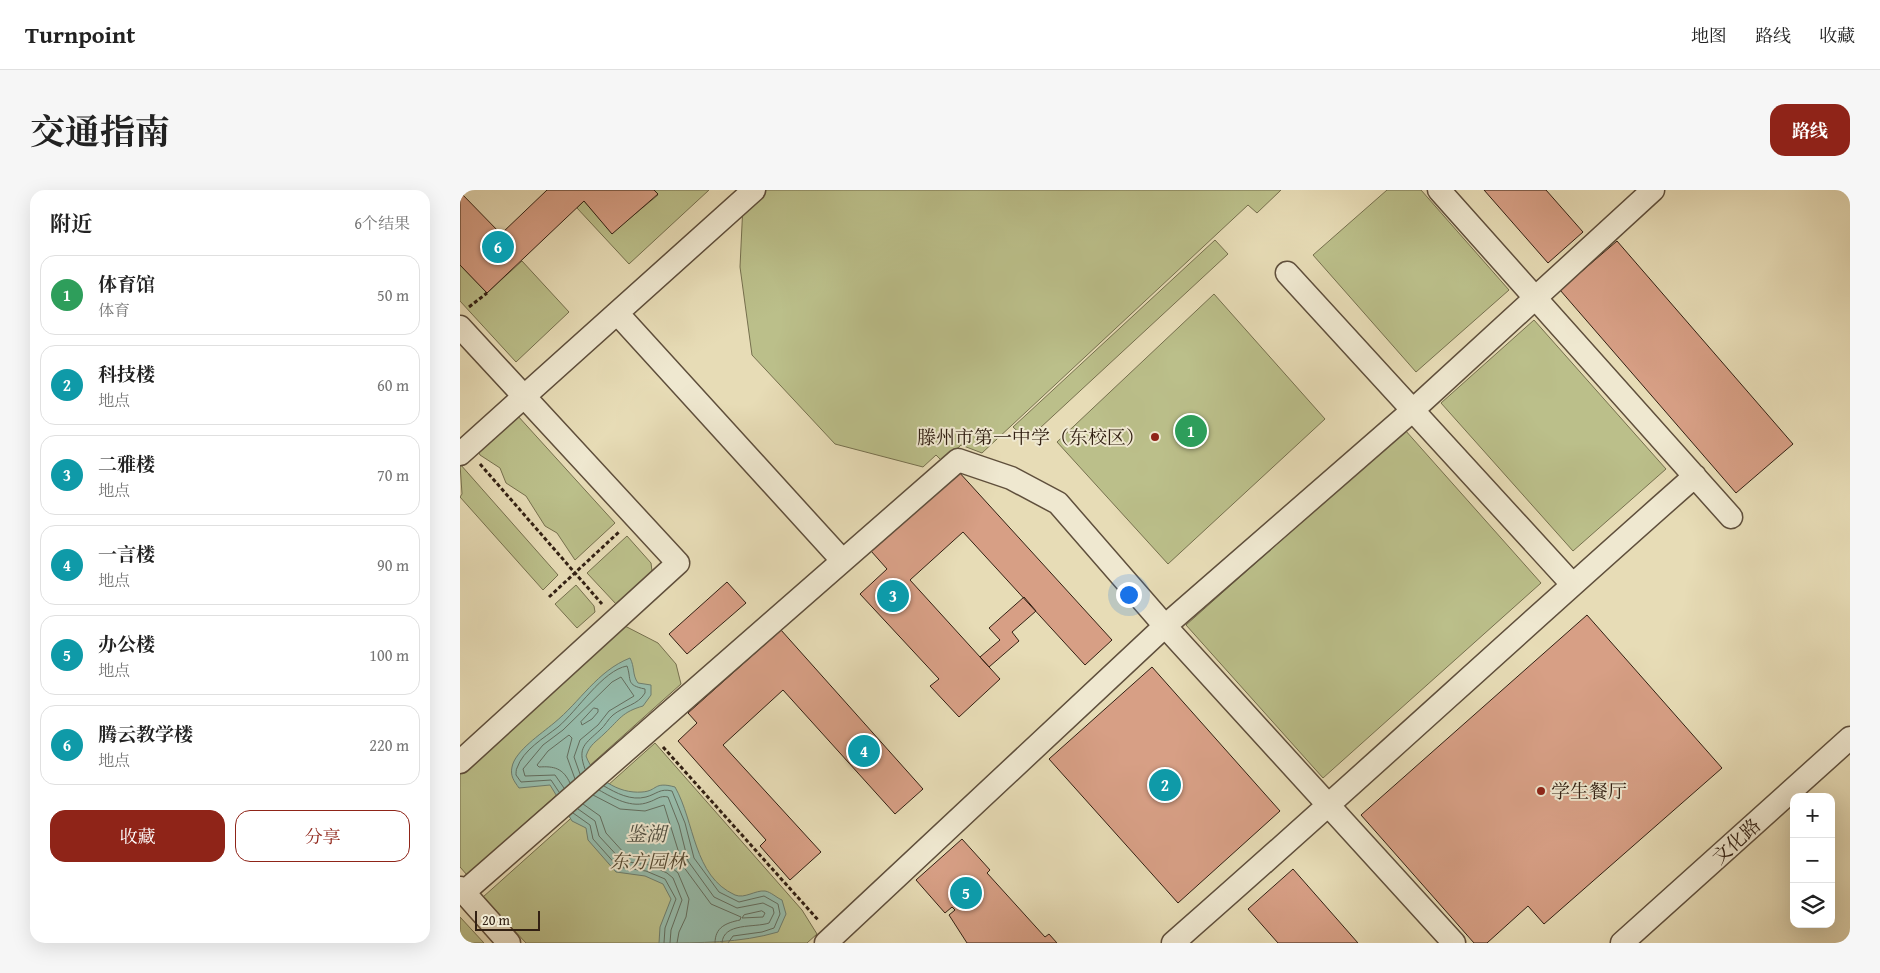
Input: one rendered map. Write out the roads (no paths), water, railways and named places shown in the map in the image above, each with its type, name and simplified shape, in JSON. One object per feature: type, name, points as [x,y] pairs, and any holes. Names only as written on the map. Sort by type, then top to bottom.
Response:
[{"type":"street","points":[[463,451],[754,190]]},
{"type":"street","points":[[1439,190],[1731,517]]},
{"type":"street","points":[[832,941],[1165,626],[1413,410],[1653,190]]},
{"type":"street","points":[[1287,273],[1572,584]]},
{"type":"street","points":[[616,313],[842,560]]},
{"type":"street","points":[[460,762],[678,564],[524,396],[463,318]]},
{"type":"street","points":[[509,943],[462,890],[548,818],[604,767],[958,460],[1011,478],[1058,503],[1165,626],[1454,943]]},
{"type":"street","points":[[1173,943],[1329,807],[1572,584],[1695,476]]},
{"type":"street","name":"文化路","points":[[1622,943],[1850,738]]},
{"type":"water","name":"鉴湖","points":[[630,658],[636,680],[638,683],[651,685],[651,695],[643,706],[622,716],[591,746],[586,756],[590,764],[601,778],[624,790],[642,792],[663,785],[675,787],[682,801],[703,862],[721,886],[739,896],[765,891],[782,900],[786,914],[778,932],[735,940],[659,943],[660,927],[671,899],[663,884],[645,876],[616,872],[588,840],[586,828],[572,821],[550,785],[519,788],[514,781],[512,767],[523,749],[563,715],[598,679],[618,664]]},
{"type":"place","name":"腾云教学楼","points":[[498,247]]},
{"type":"place","name":"体育馆","points":[[1191,431]]},
{"type":"place","name":"滕州市第一中学（东校区）","points":[[1155,437]]},
{"type":"place","name":"二雅楼","points":[[893,596]]},
{"type":"place","name":"一言楼","points":[[864,751]]},
{"type":"place","name":"科技楼","points":[[1165,785]]},
{"type":"place","name":"学生餐厅","points":[[1541,791]]},
{"type":"place","name":"办公楼","points":[[966,893]]},
{"type":"park label","name":"东方园林","points":[[648,861]]}]
